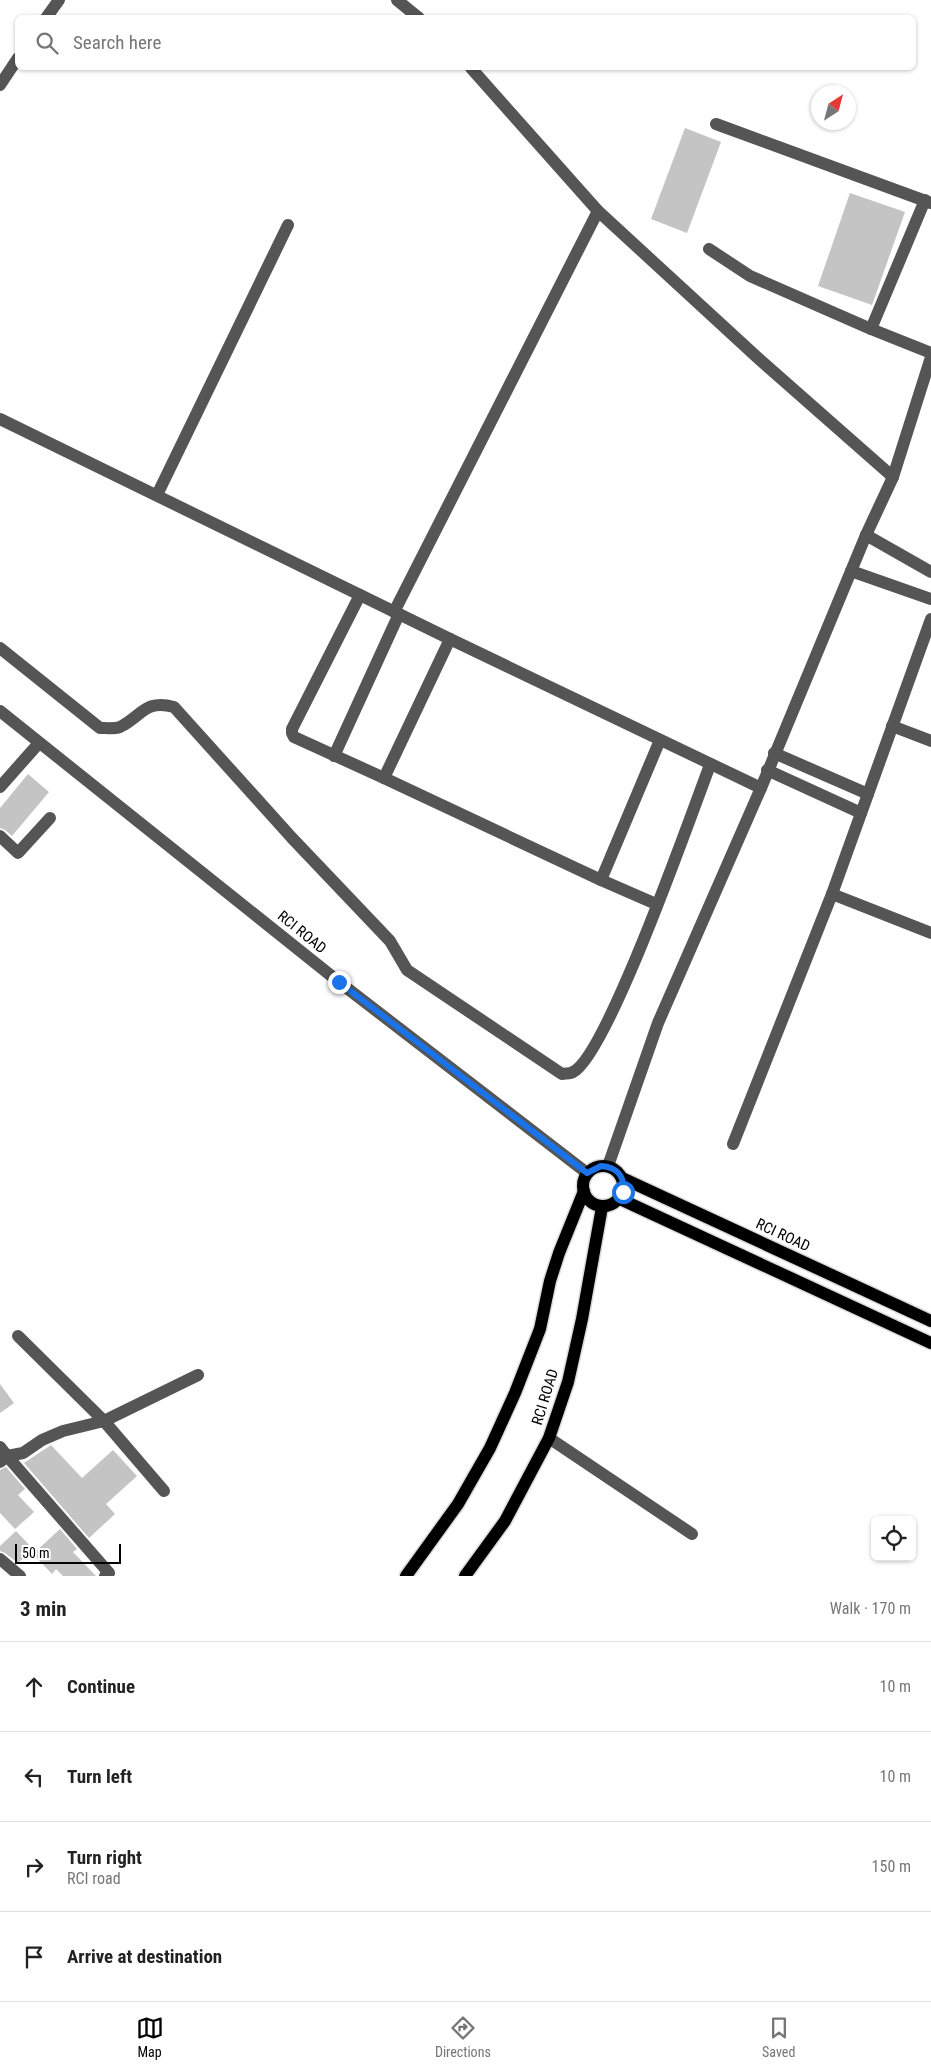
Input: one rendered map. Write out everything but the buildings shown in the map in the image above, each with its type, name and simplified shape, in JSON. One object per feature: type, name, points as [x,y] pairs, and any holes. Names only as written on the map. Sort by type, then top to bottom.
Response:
[{"type":"main road","points":[[608,1166],[614,1169],[622,1178],[623,1192],[620,1199],[609,1206],[602,1207],[590,1202],[584,1191],[583,1183],[587,1173],[594,1168],[608,1166]]},
{"type":"main road","name":"RCI ROAD","points":[[622,1178],[931,1321]]},
{"type":"main road","points":[[406,1576],[458,1504],[490,1448],[515,1394],[540,1328],[550,1280],[559,1253],[584,1191]]},
{"type":"main road","points":[[620,1199],[931,1343]]},
{"type":"main road","name":"RCI ROAD","points":[[465,1576],[505,1520],[549,1438],[568,1382],[582,1320],[602,1207]]},
{"type":"street","points":[[48,15],[59,0]]},
{"type":"street","points":[[397,0],[415,15]]},
{"type":"street","points":[[0,85],[15,62]]},
{"type":"street","points":[[473,70],[598,211],[752,352],[893,477]]},
{"type":"street","points":[[716,124],[928,201],[872,329]]},
{"type":"street","points":[[334,756],[397,613],[598,211]]},
{"type":"street","points":[[157,495],[288,225]]},
{"type":"street","points":[[608,1166],[658,1023],[761,788],[866,535],[893,477],[931,355],[750,276],[709,249]]},
{"type":"street","points":[[0,419],[450,639],[761,788]]},
{"type":"street","points":[[866,535],[931,572]]},
{"type":"street","points":[[851,571],[931,599]]},
{"type":"street","points":[[360,595],[292,729],[294,737],[600,880],[656,904]]},
{"type":"street","points":[[733,1144],[832,894],[931,619]]},
{"type":"street","points":[[384,778],[450,639]]},
{"type":"street","points":[[0,648],[100,728],[118,728],[151,705],[163,704],[174,707],[292,838],[390,941],[407,970],[562,1074],[573,1072],[587,1058],[619,1000],[710,765]]},
{"type":"street","name":"RCI ROAD","points":[[0,711],[339,982],[587,1173]]},
{"type":"street","points":[[892,726],[931,741]]},
{"type":"street","points":[[600,880],[660,740]]},
{"type":"street","points":[[0,787],[39,743]]},
{"type":"street","points":[[774,753],[868,794]]},
{"type":"street","points":[[767,770],[861,813]]},
{"type":"street","points":[[0,836],[18,853],[50,818]]},
{"type":"street","points":[[832,894],[931,933]]},
{"type":"street","points":[[18,1336],[104,1421],[164,1491]]},
{"type":"street","points":[[2,1455],[23,1453],[42,1440],[63,1431],[104,1421],[198,1375]]},
{"type":"street","points":[[549,1438],[692,1534]]},
{"type":"street","points":[[2,1455],[109,1573],[106,1576]]},
{"type":"street","points":[[0,1558],[20,1576]]},
{"type":"route","points":[[339,982],[587,1173],[601,1166],[608,1166],[614,1169],[622,1178],[623,1192]]}]
